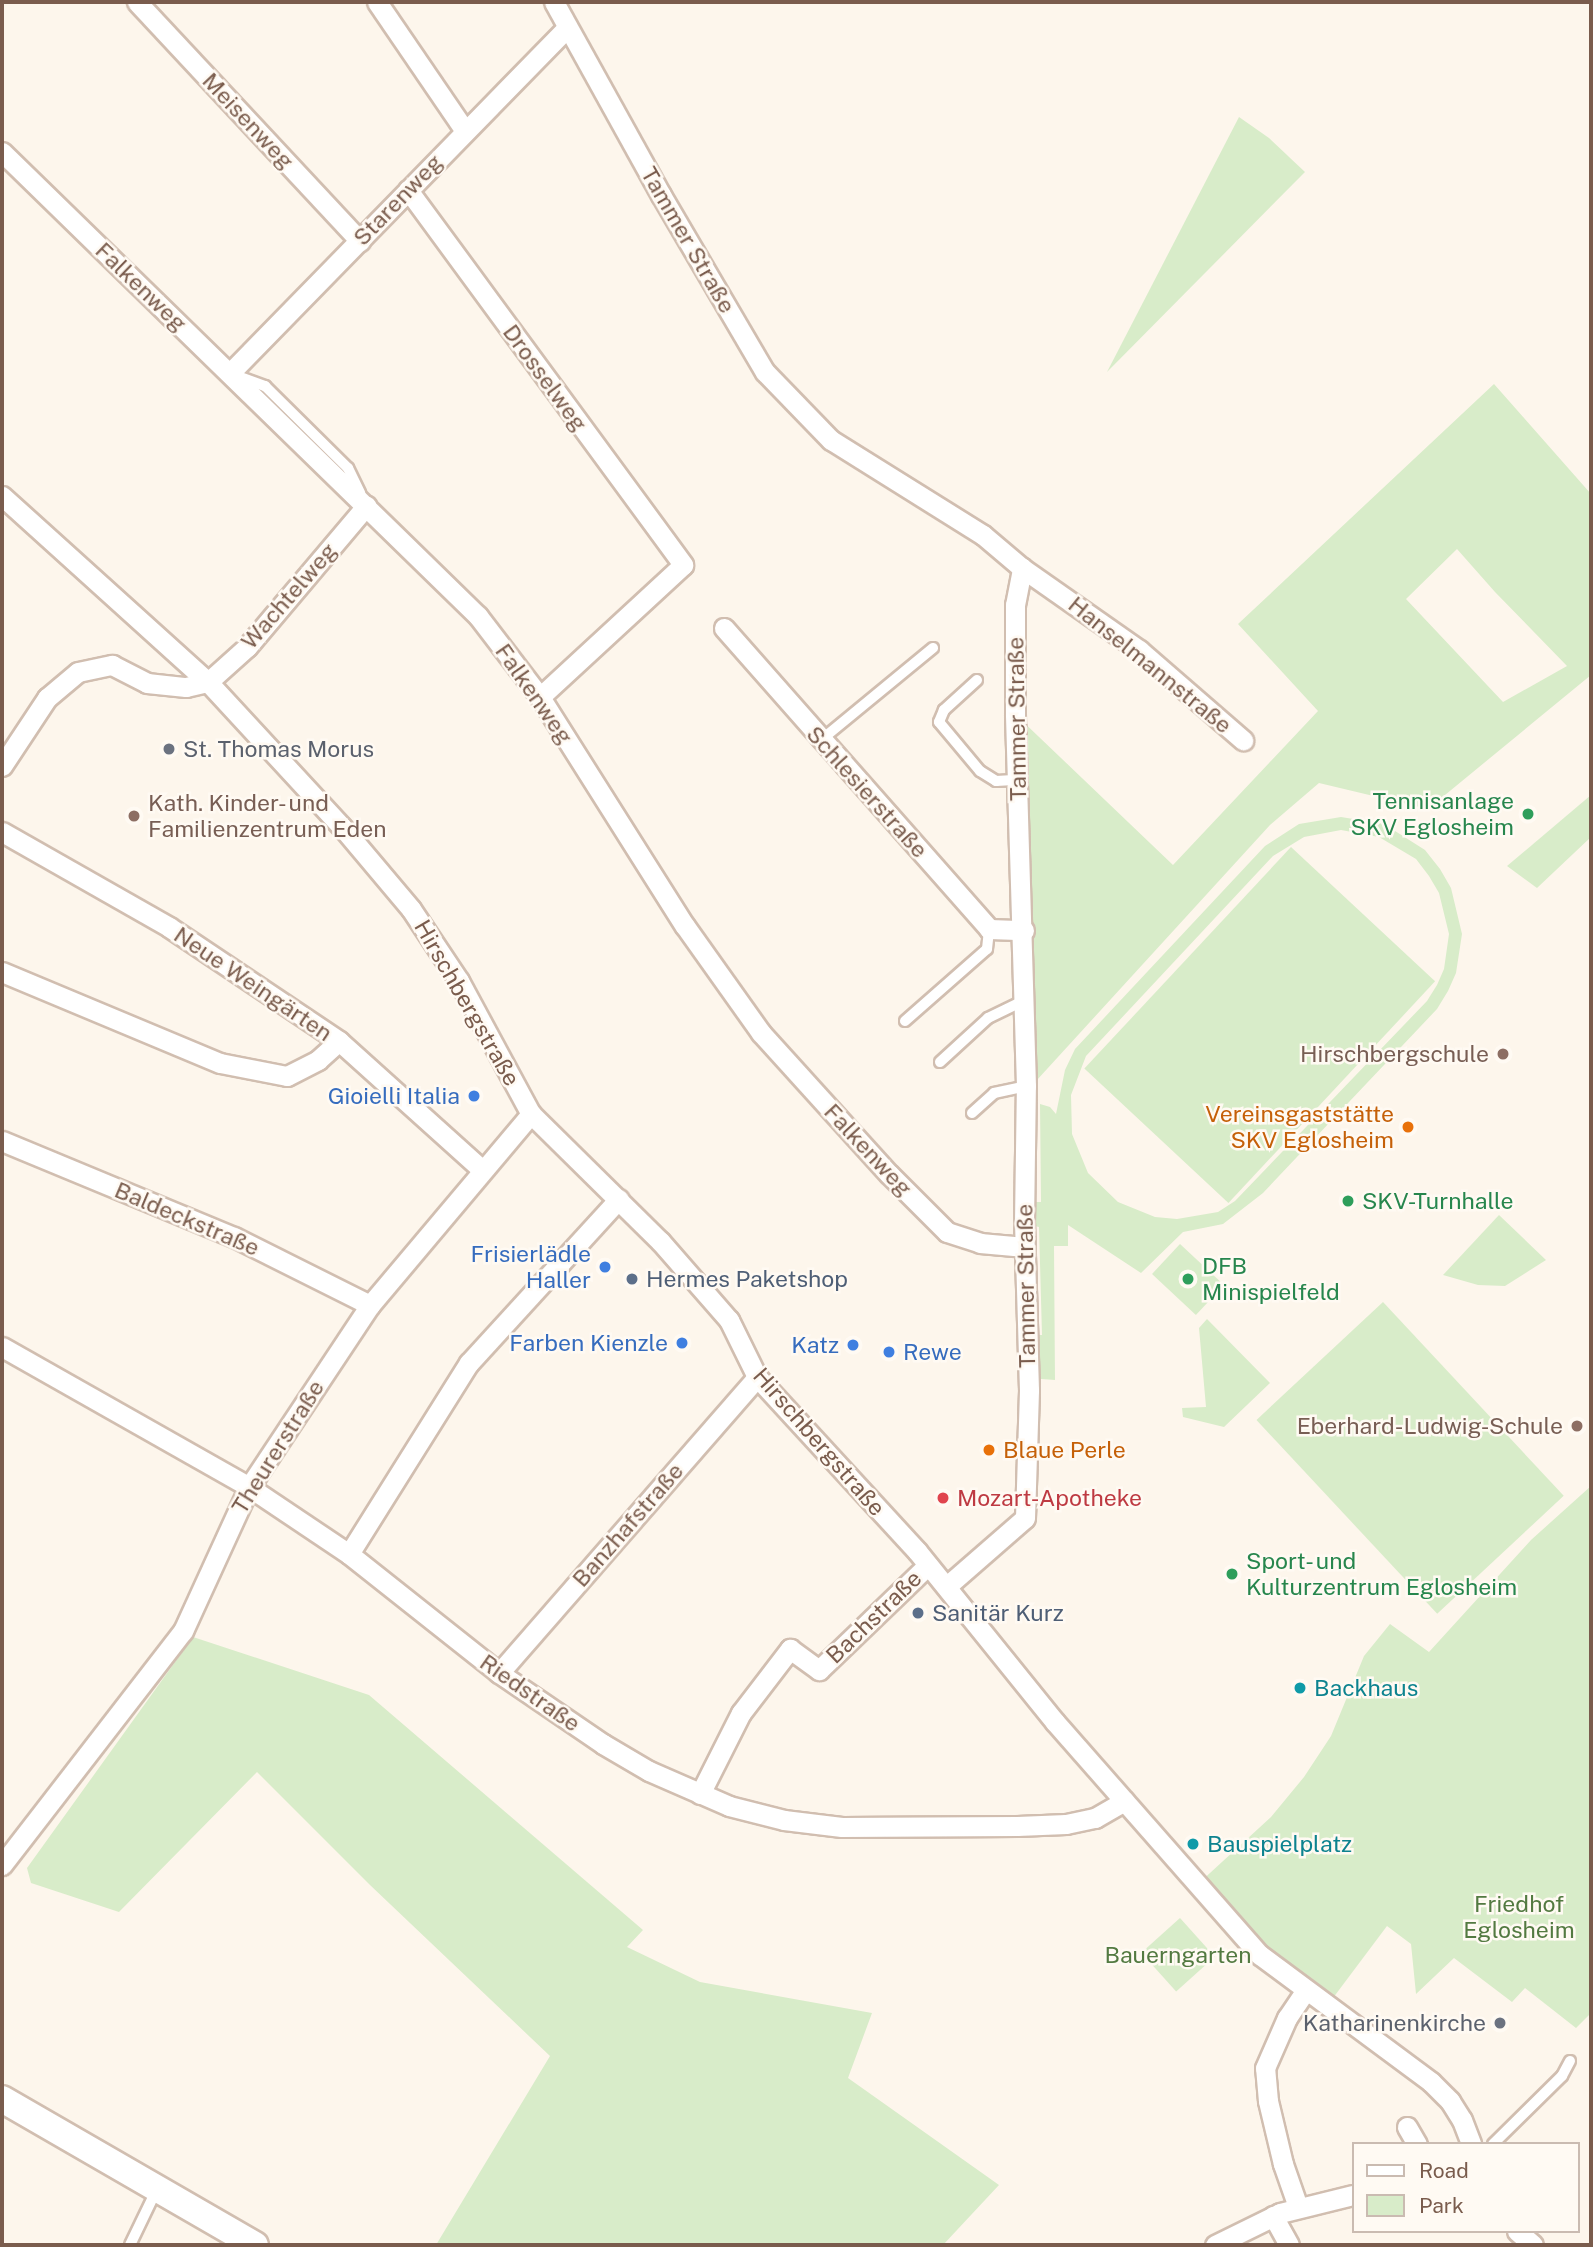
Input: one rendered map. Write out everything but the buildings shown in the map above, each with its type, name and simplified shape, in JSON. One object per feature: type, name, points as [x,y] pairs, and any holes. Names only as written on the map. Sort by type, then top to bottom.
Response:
[{"type":"main road","points":[[2,2099],[255,2245]]},
{"type":"street","name":"Meisenweg","points":[[137,2],[360,241]]},
{"type":"street","points":[[377,2],[465,131]]},
{"type":"street","name":"Tammer Straße","points":[[554,2],[765,372],[831,440],[983,535],[1022,568],[1015,605],[1026,1086],[1025,1247],[1029,1390],[1025,1518],[947,1587]]},
{"type":"street","name":"Starenweg","points":[[230,373],[567,28]]},
{"type":"street","name":"Falkenweg","points":[[2,152],[478,616],[540,697],[685,926],[761,1033],[889,1174],[947,1232],[981,1242],[1025,1247]]},
{"type":"street","name":"Drosselweg","points":[[408,190],[683,565],[540,697]]},
{"type":"street","name":"Hirschbergstraße","points":[[2,496],[208,682],[342,827],[411,909],[459,981],[530,1114],[660,1241],[729,1320],[757,1377],[928,1565],[1055,1722],[1261,1955],[1305,1991],[1431,2082],[1450,2101],[1462,2120],[1470,2142]]},
{"type":"street","name":"Wachtelweg","points":[[208,682],[247,647],[366,506]]},
{"type":"street","name":"Hanselmannstraße","points":[[1022,568],[1139,650],[1243,740]]},
{"type":"street","name":"Schlesierstraße","points":[[724,628],[989,929]]},
{"type":"street","points":[[2,766],[47,698],[78,672],[112,665],[147,683],[186,687],[208,682]]},
{"type":"street","name":"Neue Weingärten","points":[[2,832],[169,928],[339,1041],[481,1170]]},
{"type":"street","points":[[989,929],[1024,930]]},
{"type":"street","points":[[2,972],[220,1063],[287,1076],[318,1060],[339,1041]]},
{"type":"street","name":"Theurerstraße","points":[[2,1865],[183,1631],[248,1486],[370,1305],[530,1114]]},
{"type":"street","name":"Baldeckstraße","points":[[2,1141],[234,1237],[370,1305]]},
{"type":"street","points":[[349,1554],[469,1363],[619,1199]]},
{"type":"street","name":"Riedstraße","points":[[2,1347],[248,1486],[349,1554],[499,1673],[603,1744],[649,1771],[729,1806],[785,1820],[842,1827],[1066,1824],[1095,1818],[1125,1801]]},
{"type":"street","name":"Banzhafstraße","points":[[499,1673],[757,1377]]},
{"type":"street","name":"Bachstraße","points":[[700,1794],[741,1713],[790,1649],[819,1670],[928,1565]]},
{"type":"street","points":[[1298,2207],[1283,2164],[1268,2101],[1265,2068],[1287,2018],[1305,1991]]},
{"type":"street","points":[[1215,2245],[1273,2216],[1298,2207],[1352,2195]]},
{"type":"street","points":[[1273,2216],[1289,2245]]},
{"type":"street","points":[[1519,2233],[1533,2245]]},
{"type":"lane","points":[[820,740],[933,648]]},
{"type":"lane","points":[[977,680],[944,710],[939,722],[980,771],[996,781],[1018,779]]},
{"type":"lane","points":[[905,1021],[987,948],[989,929]]},
{"type":"lane","points":[[940,1062],[988,1018],[1023,1001]]},
{"type":"lane","points":[[972,1113],[995,1093],[1026,1086]]},
{"type":"lane","points":[[1495,2142],[1562,2076],[1570,2061]]},
{"type":"lane","points":[[130,2245],[158,2189]]},
{"type":"green space","points":[[1239,117],[1269,138],[1305,172],[1107,372]]},
{"type":"green space","points":[[1494,384],[1591,494],[1591,675],[1428,809],[1319,783],[1270,825],[1026,1092],[1015,714],[1173,865],[1318,711],[1238,624]],"holes":[[[1457,549],[1567,666],[1503,702],[1406,599]]]},
{"type":"green space","points":[[1591,795],[1591,837],[1537,888],[1507,866]]},
{"type":"green space","points":[[1341,817],[1384,824],[1425,850],[1451,888],[1462,934],[1456,973],[1448,991],[1437,1009],[1263,1193],[1223,1224],[1183,1232],[1141,1273],[1068,1225],[1068,1246],[1054,1246],[1055,1380],[1028,1378],[1026,1335],[1042,1335],[1039,1227],[1024,1223],[1025,1202],[1041,1202],[1040,1104],[1050,1107],[1056,1114],[1065,1070],[1075,1049],[1265,846],[1299,824]],"holes":[[[1341,830],[1379,837],[1416,859],[1439,893],[1449,934],[1444,969],[1427,1001],[1235,1201],[1218,1212],[1177,1219],[1155,1217],[1118,1202],[1088,1173],[1072,1134],[1071,1095],[1086,1056],[1273,856],[1304,837]]]},
{"type":"green space","points":[[1291,847],[1435,981],[1228,1203],[1084,1069]]},
{"type":"green space","points":[[1499,1215],[1546,1260],[1505,1286],[1478,1285],[1443,1275]]},
{"type":"green space","name":"DFB Minispielfeld","points":[[1180,1244],[1224,1285],[1196,1315],[1152,1274]]},
{"type":"green space","points":[[1383,1302],[1564,1496],[1437,1614],[1256,1420]]},
{"type":"green space","points":[[1207,1319],[1270,1383],[1224,1427],[1183,1417],[1182,1408],[1206,1407],[1199,1328]]},
{"type":"green space","name":"Friedhof Eglosheim","points":[[1591,1486],[1591,2013],[1576,2028],[1525,1988],[1512,2002],[1454,1958],[1416,1994],[1411,1944],[1387,1926],[1327,2006],[1198,1884],[1271,1817],[1304,1777],[1331,1736],[1364,1656],[1390,1624],[1429,1652],[1531,1540]]},
{"type":"green space","points":[[193,1637],[369,1695],[643,1930],[627,1947],[700,1982],[872,2013],[848,2078],[999,2185],[943,2245],[436,2245],[550,2056],[370,1885],[257,1772],[119,1912],[31,1883],[27,1868]]},
{"type":"green space","name":"Bauerngarten","points":[[1180,1918],[1215,1957],[1176,1991],[1141,1953]]},
{"type":"place","name":"St. Thomas Morus","points":[[169,749]]},
{"type":"place","name":"Tennisanlage SKV Eglosheim","points":[[1528,814]]},
{"type":"place","name":"Kath. Kinder- und Familienzentrum Eden","points":[[134,816]]},
{"type":"place","name":"Hirschbergschule","points":[[1503,1054]]},
{"type":"place","name":"Gioielli Italia","points":[[474,1096]]},
{"type":"place","name":"Vereinsgaststätte SKV Eglosheim","points":[[1408,1127]]},
{"type":"place","name":"SKV-Turnhalle","points":[[1348,1201]]},
{"type":"place","name":"Frisierlädle Haller","points":[[605,1267]]},
{"type":"place","name":"Hermes Paketshop","points":[[632,1279]]},
{"type":"place","name":"DFB Minispielfeld","points":[[1188,1279]]},
{"type":"place","name":"Farben Kienzle","points":[[682,1343]]},
{"type":"place","name":"Katz","points":[[853,1345]]},
{"type":"place","name":"Rewe","points":[[889,1352]]},
{"type":"place","name":"Eberhard-Ludwig-Schule","points":[[1577,1426]]},
{"type":"place","name":"Blaue Perle","points":[[989,1450]]},
{"type":"place","name":"Mozart-Apotheke","points":[[943,1498]]},
{"type":"place","name":"Sport- und Kulturzentrum Eglosheim","points":[[1232,1574]]},
{"type":"place","name":"Sanitär Kurz","points":[[918,1613]]},
{"type":"place","name":"Backhaus","points":[[1300,1688]]},
{"type":"place","name":"Bauspielplatz","points":[[1193,1844]]},
{"type":"place","name":"Katharinenkirche","points":[[1500,2023]]}]
